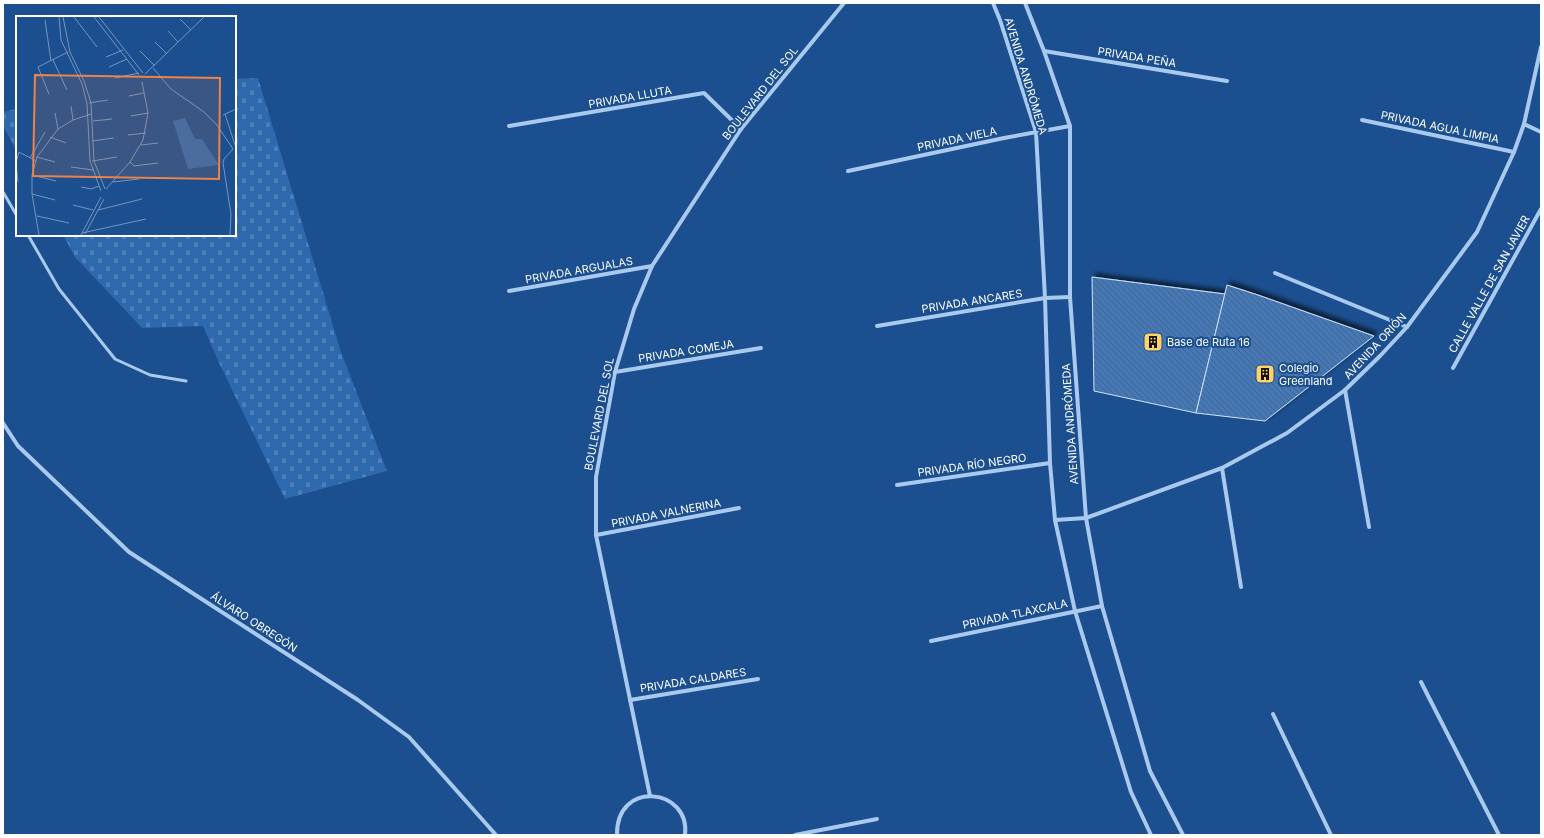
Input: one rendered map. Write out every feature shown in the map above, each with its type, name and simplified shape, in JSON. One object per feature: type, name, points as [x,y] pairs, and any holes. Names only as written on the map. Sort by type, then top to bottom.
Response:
[{"type":"street","name":"BOULEVARD DEL SOL","points":[[650,796],[596,535],[596,477],[615,372],[634,309],[652,266],[741,129],[844,3]]},
{"type":"street","name":"AVENIDA ANDRÓMEDA","points":[[993,3],[1000,20],[1036,132],[1045,298],[1050,463],[1055,520],[1075,611],[1131,792],[1151,835]]},
{"type":"street","name":"AVENIDA ANDRÓMEDA","points":[[1025,3],[1044,51],[1070,126],[1070,297],[1086,518],[1102,606],[1150,770],[1183,835]]},
{"type":"street","name":"AVENIDA ORIÓN","points":[[1055,520],[1086,518],[1222,468],[1287,433],[1345,390],[1380,356],[1407,327],[1476,232],[1514,152],[1524,124],[1541,47]]},
{"type":"street","name":"PRIVADA PEÑA","points":[[1044,51],[1227,81]]},
{"type":"street","name":"PRIVADA LLUTA","points":[[509,126],[704,93],[741,129]]},
{"type":"street","name":"PRIVADA AGUA LIMPIA","points":[[1362,120],[1514,152]]},
{"type":"street","points":[[1524,124],[1541,132]]},
{"type":"street","name":"PRIVADA VIELA","points":[[848,171],[1070,126]]},
{"type":"street","name":"CALLE VALLE DE SAN JAVIER","points":[[1453,368],[1541,209]]},
{"type":"street","name":"PRIVADA ARGUALAS","points":[[509,291],[652,266]]},
{"type":"street","points":[[1275,273],[1407,327]]},
{"type":"street","name":"PRIVADA ANCARES","points":[[877,326],[1045,298],[1070,297]]},
{"type":"street","name":"PRIVADA COMEJA","points":[[615,372],[761,348]]},
{"type":"street","points":[[1345,390],[1369,527]]},
{"type":"street","name":"ÁLVARO OBREGÓN","points":[[3,423],[18,446],[130,552],[358,700],[409,737],[496,835]]},
{"type":"street","name":"PRIVADA RÍO NEGRO","points":[[897,485],[1050,463]]},
{"type":"street","points":[[1222,468],[1240,587]]},
{"type":"street","name":"PRIVADA VALNERINA","points":[[596,535],[740,508]]},
{"type":"street","name":"PRIVADA TLAXCALA","points":[[931,641],[1102,606]]},
{"type":"street","name":"PRIVADA CALDARES","points":[[630,700],[758,679]]},
{"type":"street","points":[[1421,682],[1499,835]]},
{"type":"street","points":[[1273,714],[1331,835]]},
{"type":"street","points":[[617,835],[617,825],[621,813],[628,804],[638,798],[650,796],[660,797],[669,801],[676,807],[682,815],[685,824],[685,835]]},
{"type":"street","points":[[796,835],[877,819]]},
{"type":"lane","points":[[3,192],[16,214]]},
{"type":"lane","points":[[29,236],[59,289],[115,359],[150,375],[186,382]]},
{"type":"green space","points":[[258,78],[341,352],[387,471],[285,499],[220,365],[203,326],[142,328],[75,257],[64,236],[236,236],[236,79]]},
{"type":"green space","points":[[16,109],[16,149],[3,126],[3,112]]},
{"type":"building","name":"Base de Ruta 16","points":[[1092,277],[1225,294],[1196,413],[1094,391]]},
{"type":"building","name":"Colegio Greenland","points":[[1227,285],[1374,336],[1265,421],[1196,413]]},
{"type":"place","name":"Base de Ruta 16","points":[[1153,342]]},
{"type":"place","name":"Colegio Greenland","points":[[1265,374]]}]
